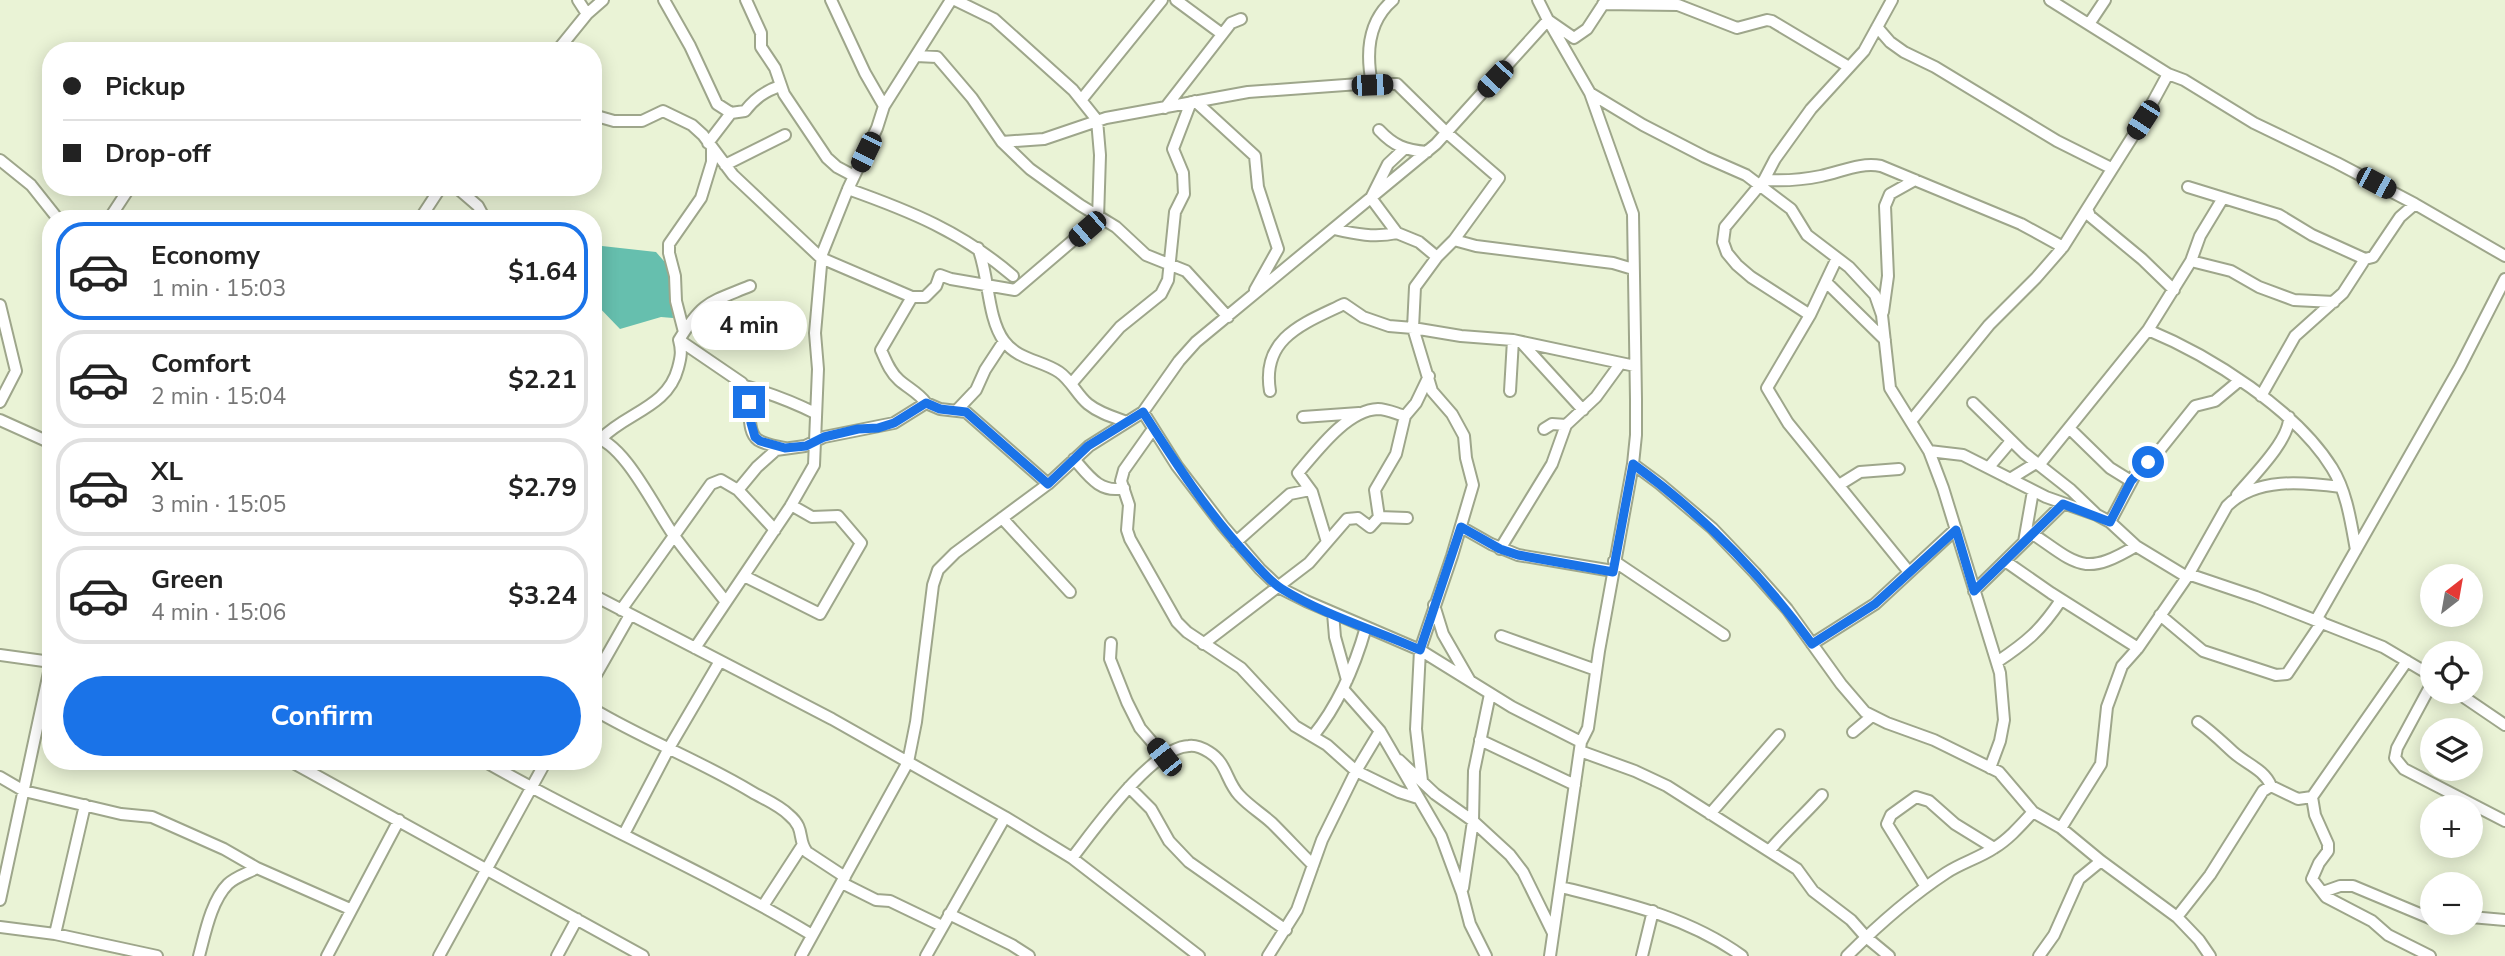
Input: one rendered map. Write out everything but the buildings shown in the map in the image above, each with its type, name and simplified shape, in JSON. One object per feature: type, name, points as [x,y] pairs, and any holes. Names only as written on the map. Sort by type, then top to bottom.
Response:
[{"type":"street","points":[[578,0],[587,14]]},
{"type":"street","points":[[564,42],[587,14],[603,0]]},
{"type":"street","points":[[664,0],[690,46],[717,104],[731,113],[745,111],[755,99],[780,86]]},
{"type":"street","points":[[746,0],[761,33],[761,47],[775,68],[783,94],[827,158],[854,176]]},
{"type":"street","points":[[831,0],[865,74],[884,106]]},
{"type":"street","points":[[602,118],[614,121],[642,121],[663,111],[692,125],[750,192],[821,258],[912,297],[925,297],[936,286],[940,275],[1014,290],[1098,219],[1100,155],[1097,120],[1082,99],[994,19],[953,0],[884,106],[821,258],[815,333],[818,369],[814,465],[775,530],[695,648]]},
{"type":"street","points":[[1082,99],[1162,0]]},
{"type":"street","points":[[1176,0],[1222,34]]},
{"type":"street","points":[[1372,85],[1368,60],[1370,40],[1380,12],[1393,0]]},
{"type":"street","points":[[1538,0],[1590,93],[1633,214],[1635,232],[1633,269],[1636,435],[1633,464],[1613,566],[1588,728],[1581,746],[1550,956]]},
{"type":"street","points":[[1810,315],[1751,277],[1727,253],[1723,242],[1726,227],[1762,183],[1775,159],[1803,120],[1864,51],[1892,0]]},
{"type":"street","points":[[2050,0],[2168,74],[2184,80],[2254,123],[2415,204],[2505,256]]},
{"type":"street","points":[[2089,24],[2105,0]]},
{"type":"street","points":[[1548,20],[1574,38],[1587,29],[1604,2],[1678,5],[1737,28],[1772,21],[1849,67]]},
{"type":"street","points":[[1165,108],[1231,23],[1241,19]]},
{"type":"street","points":[[801,956],[908,762],[916,722],[933,585],[938,570],[955,553],[1048,484],[1088,446],[1143,412],[1196,342],[1447,134],[1548,20]]},
{"type":"street","points":[[1877,27],[1890,42],[1904,52],[1935,67],[2057,141],[2111,168]]},
{"type":"street","points":[[916,57],[937,57],[972,98],[1002,142],[1030,169],[1116,227],[1146,255],[1186,271],[1228,317]]},
{"type":"street","points":[[1911,421],[1989,325],[2063,247],[2088,211],[2168,74]]},
{"type":"street","points":[[1002,142],[1044,139],[1097,120],[1248,92],[1397,84],[1447,134],[1499,178],[1454,240],[1437,257],[1415,287],[1413,328],[1432,391],[1452,414],[1464,436],[1464,450],[1473,485],[1420,650],[1416,722],[1422,781]]},
{"type":"street","points":[[1590,93],[1643,125],[1762,183],[1791,209],[1807,235],[1837,258],[1875,295],[1882,315],[1888,380],[1929,451],[1997,662],[2004,720],[1990,768]]},
{"type":"street","points":[[1071,384],[1120,327],[1161,293],[1168,280],[1175,212],[1184,194],[1183,173],[1172,149],[1193,102]]},
{"type":"street","points":[[1193,102],[1255,156],[1258,187],[1278,249],[1252,296]]},
{"type":"street","points":[[602,433],[647,408],[669,388],[676,377],[682,352],[682,336],[676,301],[676,275],[669,244],[701,198],[712,162],[710,146],[731,113]]},
{"type":"street","points":[[1379,130],[1390,142],[1404,149],[1427,152]]},
{"type":"street","points":[[725,165],[785,135]]},
{"type":"street","points":[[1371,198],[1388,164],[1404,149]]},
{"type":"street","points":[[0,160],[32,185],[51,210]]},
{"type":"street","points":[[1762,183],[1818,177],[1872,164],[1892,169],[2021,223],[2063,247]]},
{"type":"street","points":[[1882,315],[1888,276],[1884,219],[1886,199],[1915,180]]},
{"type":"street","points":[[2188,187],[2279,215],[2312,234],[2365,258],[2373,257],[2400,217],[2415,204]]},
{"type":"street","points":[[848,188],[927,219],[978,248],[1013,276]]},
{"type":"street","points":[[466,196],[480,210]]},
{"type":"street","points":[[1371,198],[1397,233],[1419,242],[1437,257]]},
{"type":"street","points":[[2010,479],[2037,464],[2148,330],[2191,261],[2200,236],[2222,198]]},
{"type":"street","points":[[2088,211],[2174,290]]},
{"type":"street","points":[[1334,229],[1356,235],[1383,236],[1397,233]]},
{"type":"street","points":[[1454,240],[1476,246],[1613,262],[1633,269]]},
{"type":"street","points":[[978,248],[996,323],[1004,341],[1030,361],[1060,372],[1087,403],[1105,414],[1127,422]]},
{"type":"street","points":[[1837,258],[1810,315],[1768,388],[1788,423],[1909,572]]},
{"type":"street","points":[[2262,396],[2295,336],[2334,302],[2365,258]]},
{"type":"street","points":[[2191,261],[2231,271],[2259,287],[2294,300],[2334,302]]},
{"type":"street","points":[[2160,615],[2203,651],[2276,675],[2287,674],[2460,368],[2505,279]]},
{"type":"street","points":[[1826,282],[1885,340]]},
{"type":"street","points":[[682,336],[696,314],[708,303],[750,286]]},
{"type":"street","points":[[912,297],[881,350],[887,365],[897,378],[926,403],[940,409],[966,412],[1048,484]]},
{"type":"street","points":[[1270,391],[1270,367],[1285,336],[1296,327],[1344,304],[1375,323],[1389,326],[1517,341],[1634,366]]},
{"type":"street","points":[[0,305],[16,370],[0,402]]},
{"type":"street","points":[[2148,330],[2178,342],[2262,396],[2289,417],[2314,443],[2341,486],[2356,550]]},
{"type":"street","points":[[682,336],[745,386],[788,403],[794,402],[815,413]]},
{"type":"street","points":[[957,410],[976,390],[985,370],[1004,341]]},
{"type":"street","points":[[1510,391],[1517,341]]},
{"type":"street","points":[[1517,341],[1583,410]]},
{"type":"street","points":[[1500,549],[1552,464],[1566,425],[1596,397],[1620,364]]},
{"type":"street","points":[[1379,517],[1375,490],[1396,454],[1405,416],[1416,403],[1429,376]]},
{"type":"street","points":[[2110,522],[2131,481],[2195,406],[2215,401],[2239,381]]},
{"type":"street","points":[[745,386],[755,437],[785,448]]},
{"type":"street","points":[[738,490],[776,450],[806,446],[858,429],[878,428],[894,423],[926,403]]},
{"type":"street","points":[[1973,403],[2011,441],[2071,489],[2097,515]]},
{"type":"street","points":[[1303,417],[1380,409],[1405,416]]},
{"type":"street","points":[[1143,412],[1177,466],[1236,542],[1280,588],[1420,650],[1472,684],[1581,746],[1667,786],[1797,869],[1813,891],[1851,920],[1889,956]]},
{"type":"street","points":[[1327,542],[1310,490],[1298,473],[1333,434],[1361,413]]},
{"type":"street","points":[[2061,828],[2101,764],[2107,707],[2122,666],[2138,648],[2188,576],[2218,519],[2274,451],[2289,424],[2289,417]]},
{"type":"street","points":[[0,420],[42,439]]},
{"type":"street","points":[[1544,429],[1552,424],[1566,425]]},
{"type":"street","points":[[2069,428],[2110,467],[2131,481]]},
{"type":"street","points":[[1153,429],[1124,470],[1121,481],[1129,505],[1127,530],[1177,622],[1203,644],[1235,663],[1268,694],[1295,726],[1343,757],[1356,771],[1398,792],[1418,798]]},
{"type":"street","points":[[1989,467],[2011,441]]},
{"type":"street","points":[[602,442],[634,471],[673,535],[726,602]]},
{"type":"street","points":[[1929,451],[1963,455],[2063,504],[2097,515],[2110,522],[2136,546],[2188,576],[2383,646],[2420,669]]},
{"type":"street","points":[[1074,459],[1105,489],[1124,488]]},
{"type":"street","points":[[1633,464],[1712,528],[1780,601],[1865,712],[1934,740],[1990,768],[2007,780],[2033,812],[2061,828],[2176,917],[2199,940],[2210,956]]},
{"type":"street","points":[[1839,485],[1860,472],[1899,469]]},
{"type":"street","points":[[602,661],[625,612],[673,535],[711,484],[721,480],[738,490],[775,530]]},
{"type":"street","points":[[2235,498],[2267,486],[2302,482],[2341,486]]},
{"type":"street","points":[[1236,542],[1290,494],[1310,490]]},
{"type":"street","points":[[2029,538],[2034,491]]},
{"type":"street","points":[[1974,591],[2063,504]]},
{"type":"street","points":[[744,576],[820,614],[860,543],[838,516],[812,517],[791,505]]},
{"type":"street","points":[[1379,517],[1407,518]]},
{"type":"street","points":[[1203,644],[1280,588],[1309,563],[1347,519],[1358,518],[1370,527],[1379,517]]},
{"type":"street","points":[[1002,518],[1070,592]]},
{"type":"street","points":[[1461,527],[1500,549],[1518,555],[1559,564],[1613,566],[1724,635]]},
{"type":"street","points":[[1812,644],[1875,604],[1956,530]]},
{"type":"street","points":[[2029,538],[2087,565],[2099,565],[2136,546]]},
{"type":"street","points":[[2005,561],[2138,648]]},
{"type":"street","points":[[602,600],[832,719],[1005,817],[1072,858],[1199,956]]},
{"type":"street","points":[[1997,662],[2025,644],[2044,625],[2061,600]]},
{"type":"street","points":[[1434,605],[1444,635],[1472,684]]},
{"type":"street","points":[[1332,613],[1345,685],[1380,731],[1441,836],[1462,892],[1470,924],[1486,956]]},
{"type":"street","points":[[1313,736],[1325,721],[1345,685],[1366,627]]},
{"type":"street","points":[[1501,636],[1596,670]]},
{"type":"street","points":[[1111,643],[1110,659],[1133,715],[1164,757]]},
{"type":"street","points":[[0,655],[42,661]]},
{"type":"street","points":[[624,834],[669,748],[720,661]]},
{"type":"street","points":[[2407,661],[2312,797],[2315,815],[2328,844],[2328,851],[2312,879],[2326,897],[2372,921],[2388,935],[2430,956]]},
{"type":"street","points":[[1462,892],[1473,821],[1472,786],[1490,694]]},
{"type":"street","points":[[2421,704],[2397,748],[2395,758],[2398,763],[2404,769],[2505,821]]},
{"type":"street","points":[[2474,704],[2505,725]]},
{"type":"street","points":[[602,714],[629,731],[729,778],[790,815],[800,827],[802,846],[844,880],[876,900],[890,901],[942,926]]},
{"type":"street","points":[[0,898],[42,715]]},
{"type":"street","points":[[1853,732],[1872,716]]},
{"type":"street","points":[[2198,722],[2220,738],[2234,753],[2267,776],[2272,786],[2298,799],[2312,797]]},
{"type":"street","points":[[1268,956],[1286,930],[1307,886],[1322,841],[1356,771],[1380,731]]},
{"type":"street","points":[[1710,814],[1779,735]]},
{"type":"street","points":[[1480,740],[1575,785]]},
{"type":"street","points":[[1072,858],[1129,787],[1175,749],[1190,745],[1212,754],[1221,762],[1239,795],[1271,822],[1313,865]]},
{"type":"street","points":[[1394,757],[1510,855],[1523,872],[1553,933]]},
{"type":"street","points":[[307,770],[643,956]]},
{"type":"street","points":[[499,770],[763,906],[812,935]]},
{"type":"street","points":[[439,956],[541,770]]},
{"type":"street","points":[[0,777],[24,791],[121,814],[152,817],[224,849],[257,868],[351,909]]},
{"type":"street","points":[[2176,917],[2210,875],[2263,791],[2272,786]]},
{"type":"street","points":[[1129,787],[1152,809],[1170,841],[1189,862],[1286,930]]},
{"type":"street","points":[[1769,851],[1822,795]]},
{"type":"street","points":[[1926,887],[1888,824],[1891,815],[1916,797],[1929,801],[1955,824],[1994,848]]},
{"type":"street","points":[[55,934],[85,805]]},
{"type":"street","points":[[1847,956],[1926,887],[1949,871],[1994,848],[2014,833],[2033,812]]},
{"type":"street","points":[[926,956],[1005,817]]},
{"type":"street","points":[[327,956],[399,820]]},
{"type":"street","points":[[763,906],[802,846]]},
{"type":"street","points":[[2039,956],[2054,935],[2079,879],[2101,861]]},
{"type":"street","points":[[199,956],[208,926],[225,888],[229,883],[257,868]]},
{"type":"street","points":[[2323,892],[2340,886],[2353,886],[2420,914]]},
{"type":"street","points":[[1561,887],[1653,912],[1702,931],[1742,956]]},
{"type":"street","points":[[1642,956],[1653,912]]},
{"type":"street","points":[[949,914],[1012,944],[1029,956]]},
{"type":"street","points":[[2483,918],[2505,920]]},
{"type":"street","points":[[556,956],[577,919]]},
{"type":"street","points":[[0,927],[55,934],[157,956]]},
{"type":"water","points":[[602,246],[656,252],[670,268],[673,318],[661,317],[620,329],[602,310]]},
{"type":"route","points":[[749,402],[755,437],[785,448],[806,446],[824,437],[894,423],[926,403],[940,409],[966,412],[1048,484],[1088,446],[1143,412],[1177,466],[1223,526],[1242,550],[1280,588],[1420,650],[1461,527],[1504,551],[1559,564],[1613,572],[1633,464],[1712,528],[1787,609],[1812,644],[1875,604],[1956,530],[1974,591],[2063,504],[2110,522],[2131,481],[2148,462]]}]
